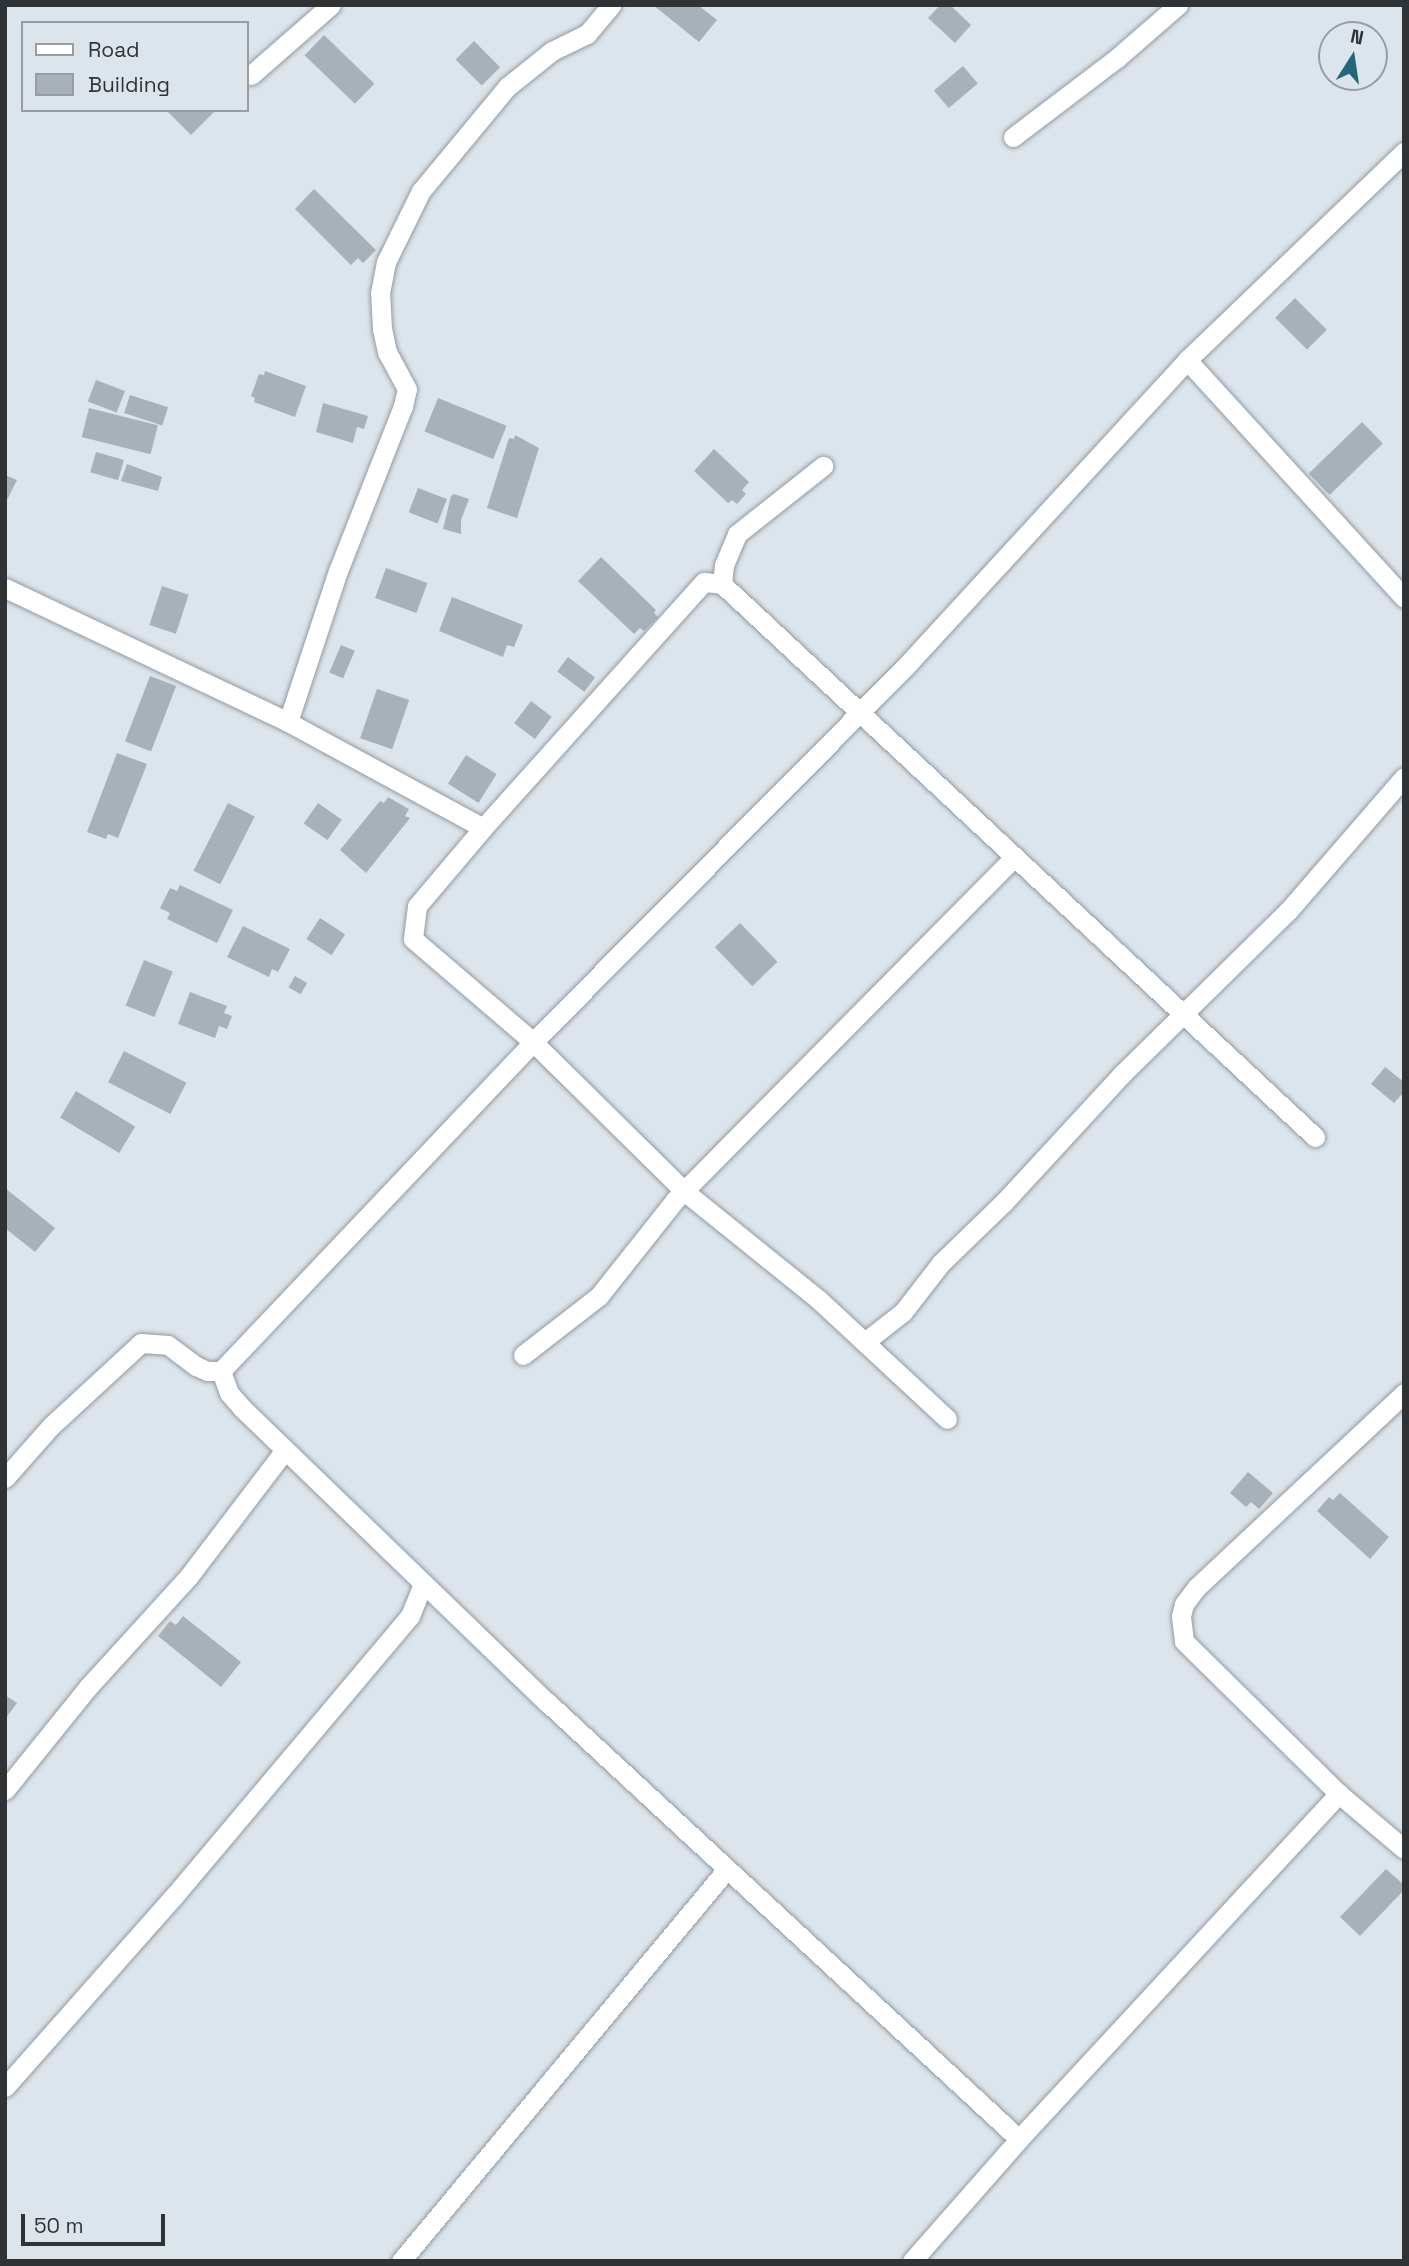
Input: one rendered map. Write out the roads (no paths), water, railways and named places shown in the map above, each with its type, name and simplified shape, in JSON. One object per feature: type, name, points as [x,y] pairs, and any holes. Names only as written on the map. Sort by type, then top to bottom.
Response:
[{"type":"street","points":[[251,75],[331,5]]},
{"type":"street","points":[[288,723],[338,571],[403,406],[407,389],[387,352],[382,329],[380,293],[386,262],[421,191],[507,87],[552,51],[587,34],[611,5]]},
{"type":"street","points":[[1013,137],[1116,58],[1178,5]]},
{"type":"street","points":[[5,1478],[51,1426],[141,1343],[168,1345],[196,1366],[207,1371],[222,1371],[533,1042],[905,667],[1186,360],[1404,152]]},
{"type":"street","points":[[1186,360],[1404,598]]},
{"type":"street","points":[[722,583],[724,565],[737,534],[822,466]]},
{"type":"street","points":[[947,1419],[866,1341],[684,1191],[533,1042],[413,939],[416,906],[704,582],[722,583],[858,714],[1185,1013],[1315,1137]]},
{"type":"street","points":[[5,588],[288,723],[483,828]]},
{"type":"street","points":[[866,1341],[903,1312],[941,1263],[1004,1202],[1121,1075],[1288,911],[1404,777]]},
{"type":"street","points":[[523,1355],[599,1296],[684,1191],[1014,857]]},
{"type":"street","points":[[222,1371],[229,1393],[423,1583],[1019,2139]]},
{"type":"street","points":[[1404,1393],[1197,1587],[1184,1604],[1181,1616],[1184,1641],[1339,1794],[1404,1849]]},
{"type":"street","points":[[5,1790],[88,1687],[189,1576],[285,1450]]},
{"type":"street","points":[[5,2087],[174,1895],[410,1616],[423,1583]]},
{"type":"street","points":[[912,2261],[1019,2139],[1339,1794]]},
{"type":"street","points":[[401,2261],[727,1869]]}]
